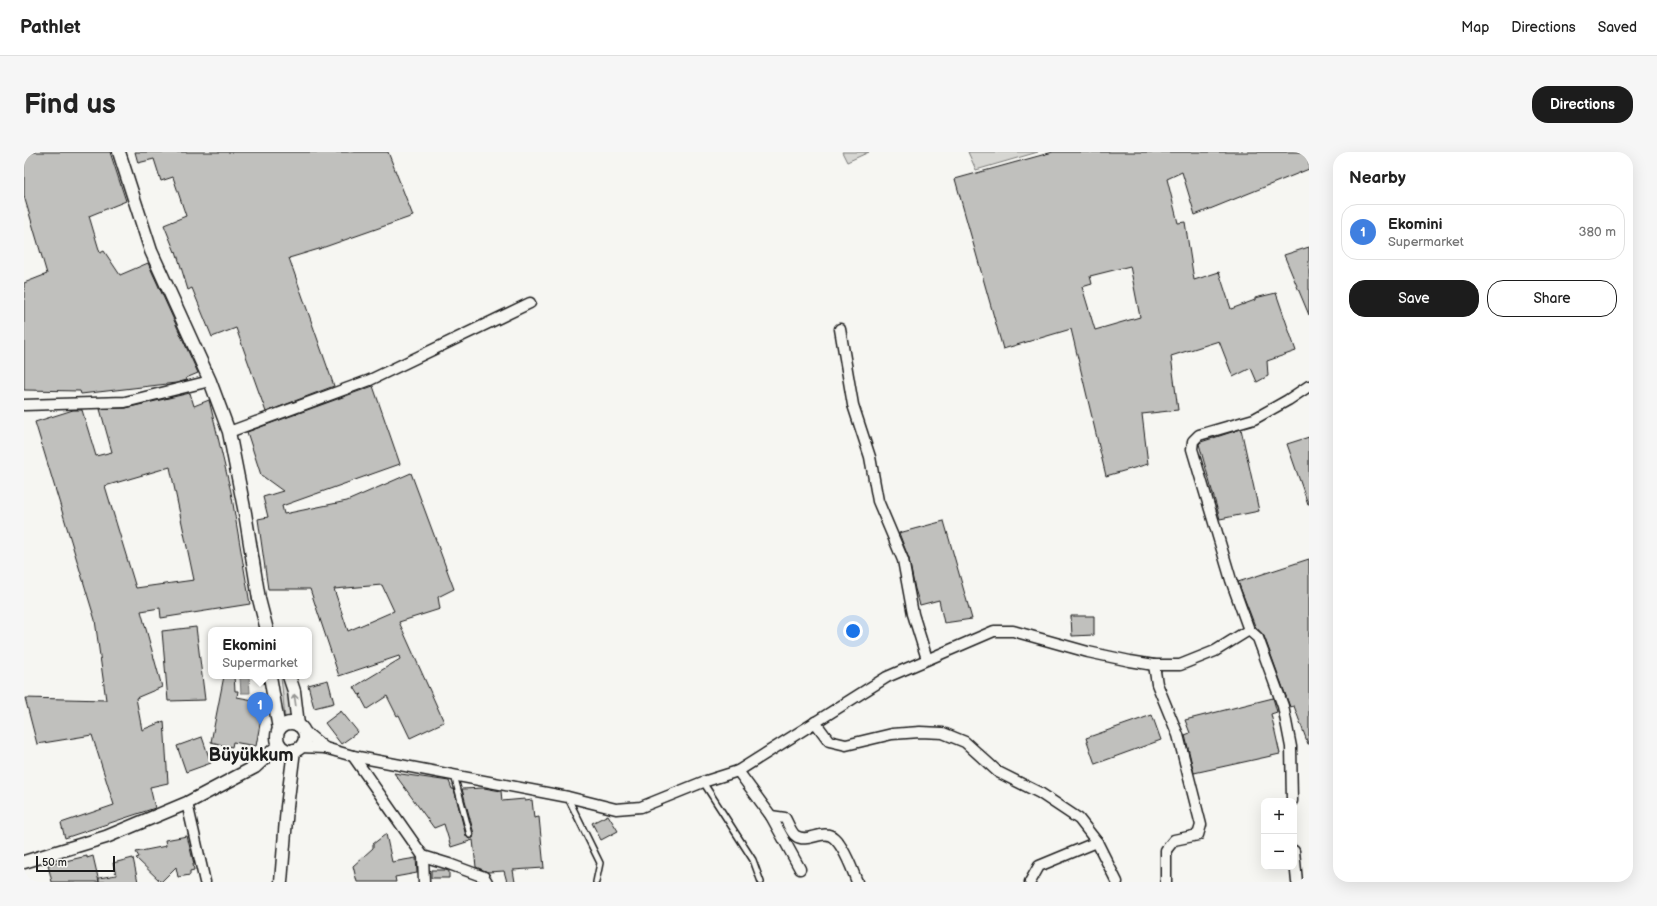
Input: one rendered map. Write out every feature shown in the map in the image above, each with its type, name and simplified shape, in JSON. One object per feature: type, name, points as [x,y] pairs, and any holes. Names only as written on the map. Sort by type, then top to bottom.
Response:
[{"type":"street","points":[[119,152],[151,251],[210,381],[229,432],[245,513],[259,599],[266,627]]},
{"type":"street","points":[[229,432],[370,380],[530,302]]},
{"type":"street","points":[[840,329],[853,405],[870,457],[878,501],[902,560],[913,614],[927,659]]},
{"type":"street","points":[[24,405],[125,402],[210,381]]},
{"type":"street","points":[[1292,798],[1291,747],[1283,706],[1258,638],[1249,630],[1231,580],[1192,449],[1193,441],[1199,435],[1254,419],[1288,400],[1309,386]]},
{"type":"street","points":[[271,679],[279,729],[277,737],[279,745],[286,750],[325,748],[353,756],[568,797],[616,809],[641,807],[703,782],[738,771],[887,677],[994,631],[1013,630],[1088,652],[1154,665],[1180,665],[1216,651],[1249,630]]},
{"type":"street","points":[[1154,665],[1157,684],[1178,735],[1201,825],[1198,835],[1174,840],[1166,850],[1166,882]]},
{"type":"street","points":[[281,882],[287,808],[297,749],[305,739],[301,728],[294,691],[290,679]]},
{"type":"street","points":[[279,729],[290,722],[301,728],[325,748]]},
{"type":"street","points":[[815,722],[829,741],[846,745],[892,734],[920,732],[943,733],[965,742],[998,772],[1040,793],[1079,819],[1097,842],[1117,882]]},
{"type":"street","points":[[24,862],[106,836],[187,803],[255,767],[279,745]]},
{"type":"street","points":[[353,756],[423,856],[424,882]]},
{"type":"street","points":[[738,771],[771,816],[800,869]]},
{"type":"street","points":[[187,803],[205,882]]},
{"type":"street","points":[[771,816],[784,818],[796,836],[805,839],[824,834],[834,838],[849,861],[857,882]]},
{"type":"street","points":[[1030,882],[1039,866],[1097,842]]},
{"type":"street","points":[[423,856],[484,877],[487,882]]},
{"type":"street","points":[[1296,870],[1297,882]]},
{"type":"lane","points":[[454,775],[470,835]]},
{"type":"lane","points":[[703,782],[753,860],[761,882]]},
{"type":"lane","points":[[568,797],[600,863],[596,882]]},
{"type":"shaded area","points":[[842,152],[869,152],[847,162]]},
{"type":"shaded area","points":[[968,152],[1038,152],[976,170]]},
{"type":"shaded area","points":[[240,679],[249,679],[250,693],[241,693]]},
{"type":"shaded area","points":[[281,679],[285,679],[290,690],[293,717],[285,718]]},
{"type":"building","points":[[24,152],[110,152],[126,201],[89,216],[100,253],[104,251],[120,275],[148,263],[198,373],[186,378],[187,380],[176,383],[81,394],[80,391],[24,390],[24,283],[47,274],[24,196]]},
{"type":"building","points":[[135,152],[388,152],[413,216],[289,258],[334,386],[266,412],[236,328],[212,337],[192,288],[188,290],[176,251],[175,252],[164,225],[186,216],[173,177],[161,181],[154,159],[138,163]]},
{"type":"building","points":[[1053,152],[1309,152],[1309,169],[1195,215],[1182,172],[1167,179],[1178,223],[1185,222],[1194,280],[1219,272],[1231,309],[1255,300],[1255,298],[1276,293],[1296,351],[1267,361],[1268,376],[1257,382],[1251,368],[1233,377],[1219,341],[1171,356],[1178,410],[1142,414],[1148,464],[1106,476],[1071,329],[1003,349],[955,179]],"holes":[[[1130,266],[1140,317],[1095,330],[1082,287],[1092,284],[1090,276]]]},
{"type":"building","points":[[1309,247],[1309,315],[1284,255]]},
{"type":"building","points":[[373,386],[400,464],[282,506],[284,514],[347,501],[411,473],[454,589],[438,597],[440,609],[399,622],[444,722],[410,738],[399,715],[397,716],[387,696],[367,709],[360,696],[362,694],[359,695],[354,687],[400,659],[399,656],[339,676],[310,589],[268,589],[258,519],[268,517],[263,497],[283,491],[261,475],[247,432]],"holes":[[[382,585],[394,611],[348,631],[334,589]]]},
{"type":"building","points":[[190,393],[194,406],[209,400],[231,492],[250,604],[161,618],[160,608],[141,611],[162,687],[136,698],[142,730],[164,721],[168,783],[150,787],[155,808],[65,838],[61,823],[114,805],[92,735],[37,744],[25,698],[106,700],[95,620],[35,422],[73,410],[82,410],[96,456],[112,452],[100,409],[126,408]],"holes":[[[170,467],[194,580],[136,588],[105,486]]]},
{"type":"building","points":[[1241,429],[1259,511],[1220,519],[1199,444],[1201,442]]},
{"type":"building","points":[[1309,437],[1309,504],[1308,504],[1287,444]]},
{"type":"building","points":[[944,521],[972,619],[944,623],[939,600],[920,605],[909,559],[899,533]]},
{"type":"building","points":[[1309,559],[1308,744],[1294,706],[1290,707],[1264,636],[1255,626],[1238,582]]},
{"type":"building","points":[[1071,616],[1094,616],[1094,635],[1072,636]]},
{"type":"building","points":[[196,627],[205,700],[168,701],[162,631]]},
{"type":"building","points":[[223,679],[234,679],[235,691],[238,691],[237,697],[264,702],[256,746],[233,742],[232,747],[211,742]]},
{"type":"building","points":[[328,680],[334,703],[314,708],[308,685]]},
{"type":"building","points":[[1273,698],[1277,712],[1271,714],[1280,754],[1194,773],[1185,735],[1190,733],[1185,720]]},
{"type":"building","points":[[341,711],[358,732],[341,744],[325,723]]},
{"type":"building","points":[[1152,715],[1161,740],[1095,764],[1086,738]]},
{"type":"building","points":[[202,737],[211,763],[186,772],[177,746]]},
{"type":"building","points":[[394,773],[449,781],[452,789],[454,789],[466,836],[469,839],[473,838],[474,834],[462,789],[484,788],[501,791],[502,801],[525,799],[525,801],[532,800],[534,818],[539,817],[544,868],[513,870],[515,882],[507,882],[504,871],[488,872],[476,867],[473,840],[451,847],[444,824],[434,828]]},
{"type":"building","points":[[608,815],[618,831],[601,840],[592,823]]},
{"type":"building","points":[[386,834],[392,862],[416,858],[417,873],[395,877],[396,882],[357,882],[353,866],[373,848],[373,844]]},
{"type":"building","points":[[187,836],[194,864],[194,870],[190,871],[190,875],[178,877],[176,867],[161,882],[136,858],[139,857],[136,852],[166,846],[165,840]]},
{"type":"building","points":[[87,856],[87,858],[93,856],[99,882],[52,882],[48,865]]},
{"type":"building","points":[[133,858],[138,882],[99,882],[99,878],[116,875],[113,863]]},
{"type":"building","points":[[431,870],[449,871],[449,878],[431,878]]},
{"type":"place","name":"Ekomini","points":[[260,725]]},
{"type":"district","name":"Büyükkum","points":[[251,755]]}]
